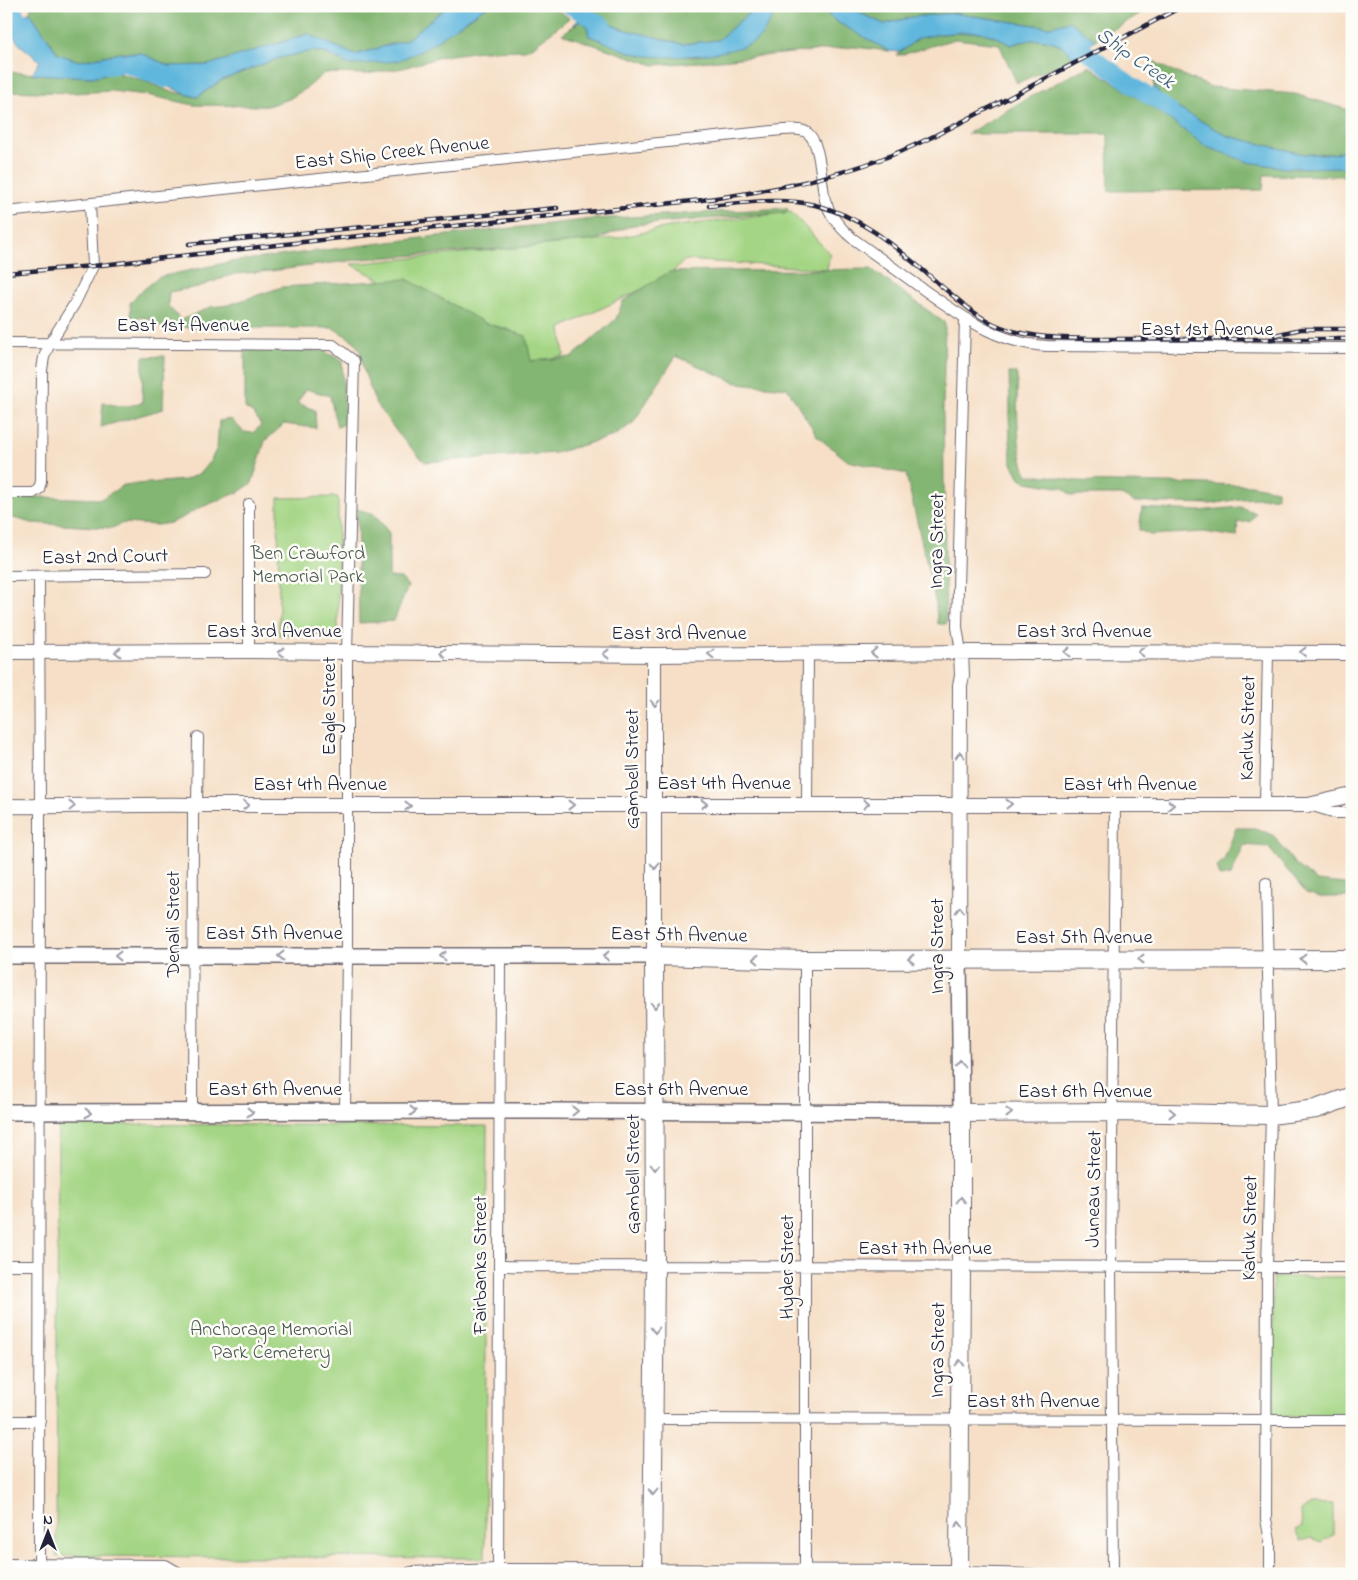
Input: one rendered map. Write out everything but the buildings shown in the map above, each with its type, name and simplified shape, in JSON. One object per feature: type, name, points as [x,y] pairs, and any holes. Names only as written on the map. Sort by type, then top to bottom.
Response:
[{"type":"highway","name":"East 5th Avenue","points":[[654,956],[805,960],[1352,960]]},
{"type":"highway","name":"Gambell Street","points":[[652,1573],[655,1266],[654,956]]},
{"type":"highway","name":"East 6th Avenue","points":[[960,1113],[1113,1112],[1271,1115],[1316,1109],[1352,1096]]},
{"type":"highway","name":"Ingra Street","points":[[959,1573],[960,1113]]},
{"type":"main road","name":"East 3rd Avenue","points":[[6,652],[249,651],[654,655],[922,652],[1352,653]]},
{"type":"main road","points":[[922,652],[933,658],[953,662],[960,685]]},
{"type":"main road","name":"Ingra Street","points":[[960,1113],[961,652]]},
{"type":"main road","name":"Gambell Street","points":[[654,655],[654,956]]},
{"type":"main road","points":[[1308,805],[1352,795]]},
{"type":"main road","name":"East 4th Avenue","points":[[6,806],[655,804],[1308,805]]},
{"type":"main road","name":"East 5th Avenue","points":[[6,956],[654,956]]},
{"type":"main road","name":"East 6th Avenue","points":[[6,1112],[499,1110],[960,1113]]},
{"type":"main road","points":[[6,1566],[39,1570],[165,1567],[177,1574]]},
{"type":"main road","points":[[411,1574],[959,1573]]},
{"type":"street","name":"East Ship Creek Avenue","points":[[6,212],[782,130],[798,130],[806,132],[815,141],[824,195],[828,209],[838,226],[965,319]]},
{"type":"street","points":[[6,493],[33,493],[40,490],[42,370],[44,357],[75,303],[93,266],[90,204]]},
{"type":"street","name":"East 1st Avenue","points":[[965,319],[984,330],[1012,341],[1034,346],[1352,348]]},
{"type":"street","name":"Ingra Street","points":[[961,652],[957,627],[965,319]]},
{"type":"street","name":"East 1st Avenue","points":[[6,343],[334,345],[354,361]]},
{"type":"street","name":"Eagle Street","points":[[345,1112],[347,653],[354,361]]},
{"type":"street","points":[[249,504],[249,651]]},
{"type":"street","name":"East 2nd Court","points":[[6,576],[205,574]]},
{"type":"street","points":[[38,576],[40,807],[39,1570]]},
{"type":"street","name":"Karluk Street","points":[[1265,805],[1268,652]]},
{"type":"street","points":[[807,804],[808,654]]},
{"type":"street","name":"Denali Street","points":[[192,1112],[192,813],[197,805],[198,736]]},
{"type":"street","name":"Juneau Street","points":[[1113,1574],[1111,1267],[1115,805]]},
{"type":"street","name":"East 4th Avenue","points":[[1308,805],[1336,813],[1352,813]]},
{"type":"street","name":"Karluk Street","points":[[1266,883],[1271,1115],[1267,1267],[1266,1519],[1270,1541],[1270,1574]]},
{"type":"street","name":"Fairbanks Street","points":[[498,1573],[500,956]]},
{"type":"street","name":"Hyder Street","points":[[805,960],[805,1573]]},
{"type":"street","points":[[6,1265],[39,1265]]},
{"type":"street","name":"East 7th Avenue","points":[[499,1266],[1352,1267]]},
{"type":"street","name":"East 8th Avenue","points":[[654,1419],[1352,1420]]},
{"type":"street","points":[[6,1421],[40,1421]]},
{"type":"street","points":[[959,1573],[1032,1574]]},
{"type":"green space","points":[[31,6],[448,6],[406,40],[355,55],[308,34],[208,65],[169,66],[141,53],[120,53],[79,61],[58,54],[30,12]]},
{"type":"green space","points":[[489,6],[552,6],[569,18],[535,45],[525,50],[480,51],[444,56],[403,68],[366,74],[324,73],[308,87],[289,99],[267,106],[194,105],[147,95],[111,91],[73,93],[6,91],[6,72],[92,77],[114,72],[142,80],[169,91],[197,97],[222,80],[279,58],[312,51],[325,53],[350,65],[464,22]]},
{"type":"green space","points":[[581,6],[757,6],[718,40],[682,44],[619,28]]},
{"type":"green space","points":[[777,6],[818,6],[838,22],[889,51],[854,47],[654,65],[562,34],[581,21],[587,26],[589,36],[600,40],[692,57],[745,45],[771,20]]},
{"type":"green space","points":[[852,6],[1153,6],[1095,40],[1069,21],[1049,27],[953,13],[912,17],[884,24],[860,13]]},
{"type":"green space","points":[[981,32],[999,38],[1010,45],[1028,40],[1053,42],[1060,45],[1074,58],[1017,83],[999,44],[955,39],[896,55],[919,38],[940,34]]},
{"type":"green space","points":[[1153,61],[1211,87],[1295,94],[1352,111],[1352,147],[1333,154],[1303,154],[1228,136],[1163,100],[1154,85]]},
{"type":"green space","points":[[1089,66],[1177,124],[1207,147],[1352,167],[1352,176],[1264,175],[1263,190],[1109,191],[1108,134],[967,134],[1024,100]]},
{"type":"green space","points":[[787,208],[788,212],[633,225],[595,240],[363,259],[234,274],[198,287],[169,292],[168,306],[181,320],[211,307],[228,305],[282,287],[407,279],[485,323],[526,336],[531,361],[572,357],[616,319],[623,301],[669,272],[871,269],[945,323],[943,409],[946,624],[938,624],[935,600],[906,474],[848,461],[818,437],[787,388],[737,383],[676,356],[633,423],[614,436],[555,453],[425,462],[400,436],[376,404],[363,368],[360,351],[354,341],[333,328],[153,326],[149,318],[131,317],[130,303],[159,277],[229,262],[594,219]]},
{"type":"green space","points":[[791,212],[830,254],[827,269],[685,260],[669,276],[561,328],[564,356],[530,361],[511,330],[440,312],[351,264],[617,238],[669,227]]},
{"type":"green space","points":[[245,350],[324,351],[342,361],[345,424],[337,427],[330,396],[306,389],[297,403],[315,410],[316,428],[284,424],[265,441],[252,483],[239,492],[197,509],[170,523],[157,525],[123,523],[112,528],[32,523],[6,516],[6,496],[101,499],[124,485],[185,480],[200,473],[210,461],[217,448],[219,421],[231,419],[244,432],[253,433],[261,425],[255,415],[245,408]]},
{"type":"green space","points":[[165,356],[163,409],[101,427],[103,402],[122,406],[142,403],[143,357]]},
{"type":"green space","points":[[1009,373],[1017,373],[1019,441],[1024,466],[1028,475],[1049,476],[1076,481],[1251,485],[1277,490],[1277,497],[1240,499],[1211,504],[1134,502],[1121,495],[1071,495],[1063,488],[1027,482],[1020,478],[1011,461]]},
{"type":"green space","name":"Ben Crawford Memorial Park","points":[[338,497],[338,633],[279,635],[278,498]]},
{"type":"green space","points":[[1240,507],[1256,513],[1250,522],[1238,522],[1237,537],[1204,532],[1150,535],[1139,530],[1142,508],[1198,511]]},
{"type":"green space","points":[[357,509],[374,514],[389,533],[389,577],[401,578],[408,586],[394,621],[359,623]]},
{"type":"green space","points":[[1236,828],[1255,828],[1273,835],[1294,863],[1317,881],[1352,885],[1352,897],[1320,897],[1306,893],[1268,847],[1244,845],[1231,875],[1220,877],[1217,866],[1224,860]]},
{"type":"green space","name":"Anchorage Memorial Park Cemetery","points":[[58,1124],[487,1126],[485,1558],[56,1556]]},
{"type":"green space","points":[[1273,1277],[1352,1277],[1352,1416],[1273,1417]]},
{"type":"green space","points":[[1311,1504],[1333,1504],[1333,1535],[1321,1542],[1311,1538],[1301,1541],[1296,1530],[1302,1527],[1301,1511]]},
{"type":"water","points":[[448,6],[489,6],[423,50],[397,61],[350,65],[325,53],[312,51],[279,58],[222,80],[197,97],[172,88],[135,65],[92,77],[32,74],[40,61],[19,44],[6,25],[30,12],[58,54],[79,61],[120,53],[141,53],[169,66],[208,65],[308,34],[355,55],[406,40]]},
{"type":"water","points":[[757,6],[777,6],[768,26],[760,37],[751,43],[737,48],[703,55],[666,57],[640,55],[589,36],[587,26],[581,21],[573,25],[589,11],[619,28],[682,44],[718,40]]},
{"type":"water","points":[[818,6],[852,6],[860,13],[884,24],[912,17],[953,13],[1048,27],[1069,21],[1095,40],[1074,58],[1060,45],[1053,42],[1028,40],[1010,45],[999,38],[981,32],[940,34],[919,38],[900,52],[889,51],[837,22]]},
{"type":"water","points":[[1154,85],[1163,100],[1228,136],[1303,154],[1333,154],[1352,147],[1352,167],[1286,168],[1248,162],[1207,147],[1152,107]]},
{"type":"waterway","name":"Ship Creek","points":[[13,6],[29,35]]},
{"type":"waterway","name":"Ship Creek","points":[[569,6],[603,25]]},
{"type":"waterway","name":"Ship Creek","points":[[1065,38],[1170,110]]},
{"type":"waterway","name":"Ship Creek","points":[[109,67],[125,64],[166,80]]},
{"type":"railway","points":[[6,273],[93,266],[702,200],[792,185],[835,174],[909,148],[1183,6]]},
{"type":"railway","points":[[709,206],[762,201],[789,201],[815,205],[835,211],[854,220],[888,242],[982,318],[1005,329],[1029,335],[1091,339],[1352,339]]},
{"type":"railway","points":[[189,244],[557,208]]},
{"type":"railway","points":[[1275,335],[1301,329],[1350,329]]}]
